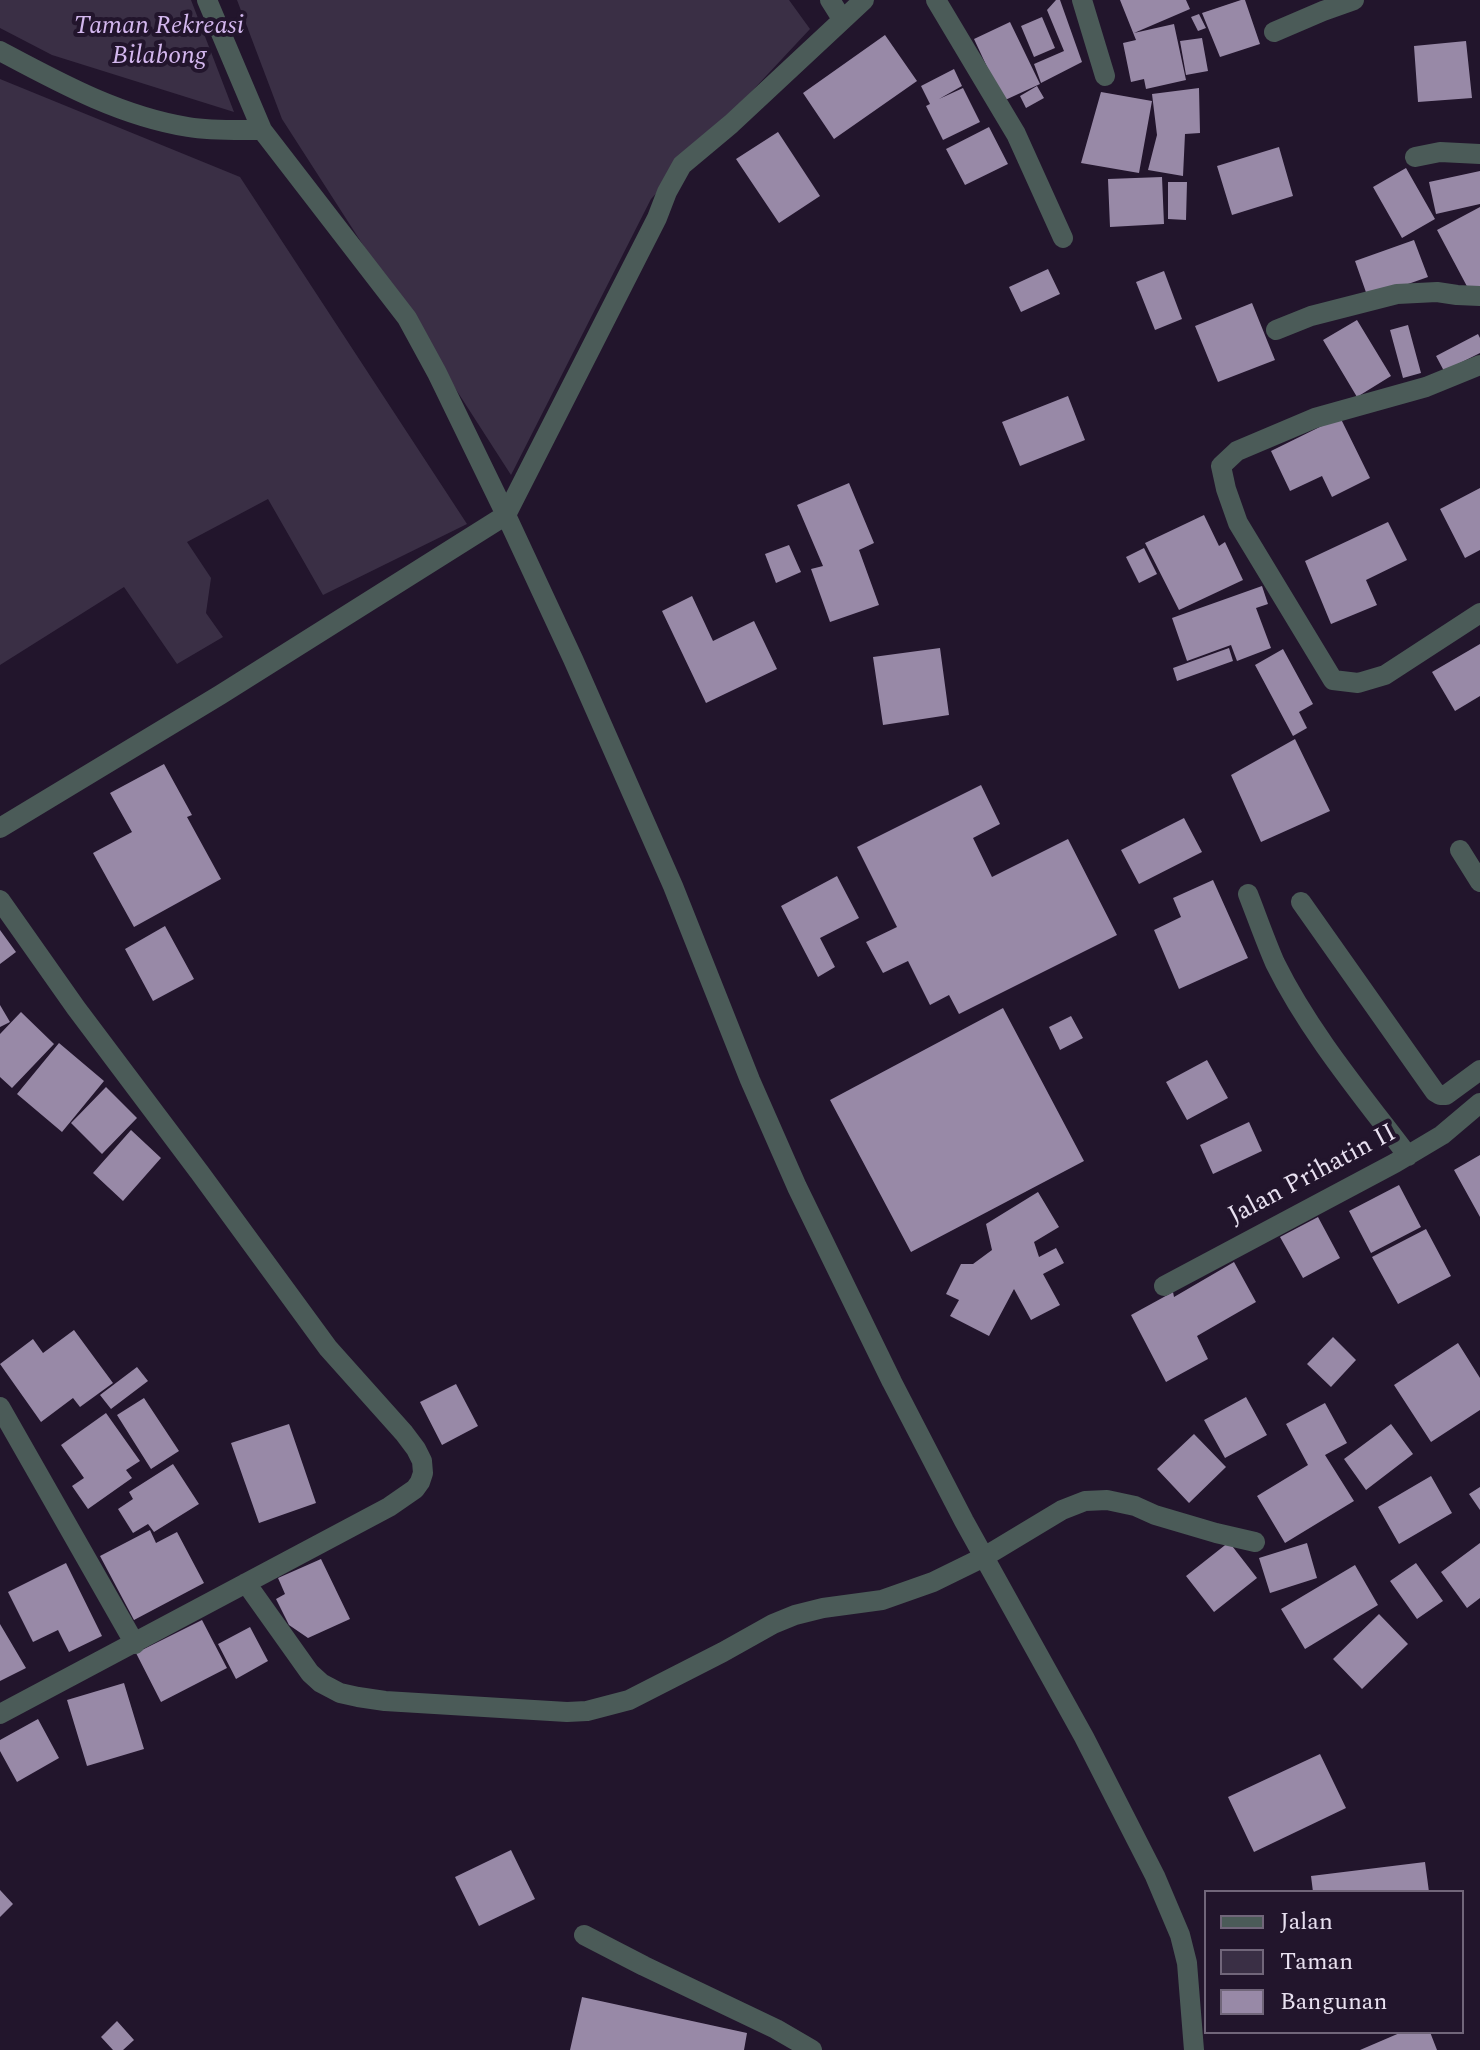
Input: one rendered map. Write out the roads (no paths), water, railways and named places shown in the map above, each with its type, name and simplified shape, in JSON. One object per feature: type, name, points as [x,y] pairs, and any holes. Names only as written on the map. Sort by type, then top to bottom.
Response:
[{"type":"street","points":[[207,0],[262,130],[407,318],[506,515],[673,886],[750,1080],[797,1187],[892,1382],[981,1553],[1115,1795],[1172,1913],[1187,1963],[1194,2050]]},
{"type":"street","points":[[830,0],[842,19]]},
{"type":"street","points":[[4,818],[220,695],[506,515],[682,165],[731,124],[864,0]]},
{"type":"street","points":[[936,0],[1016,134],[1063,238]]},
{"type":"street","points":[[1082,0],[1105,76]]},
{"type":"street","points":[[1274,32],[1354,0]]},
{"type":"street","points":[[0,51],[73,89],[149,119],[190,128],[262,130]]},
{"type":"street","points":[[1415,157],[1440,152],[1480,154]]},
{"type":"street","points":[[1276,330],[1311,316],[1397,294],[1437,292],[1480,296]]},
{"type":"street","points":[[1480,365],[1426,387],[1315,418],[1237,451],[1221,466],[1238,523],[1333,680],[1358,683],[1385,675],[1480,613]]},
{"type":"street","points":[[1460,850],[1480,882]]},
{"type":"street","points":[[1248,894],[1274,961],[1304,1013],[1408,1156]]},
{"type":"street","points":[[0,900],[76,1008],[336,1358],[404,1433],[422,1461],[423,1473],[415,1489],[397,1502],[0,1714]]},
{"type":"street","points":[[1301,902],[1435,1092],[1446,1095],[1480,1070]]},
{"type":"street","name":"Jalan Prihatin II","points":[[1164,1286],[1408,1156],[1442,1135],[1480,1103]]},
{"type":"street","points":[[0,1407],[135,1644]]},
{"type":"street","points":[[246,1583],[310,1673],[340,1693],[385,1701],[567,1712],[603,1708],[629,1700],[795,1615],[882,1600],[933,1582],[981,1553],[1085,1501],[1107,1500],[1135,1506],[1204,1530],[1255,1542]]},
{"type":"street","points":[[584,1935],[776,2029],[812,2050]]},
{"type":"park label","name":"Taman Rekreasi Bilabong","points":[[159,43]]}]
